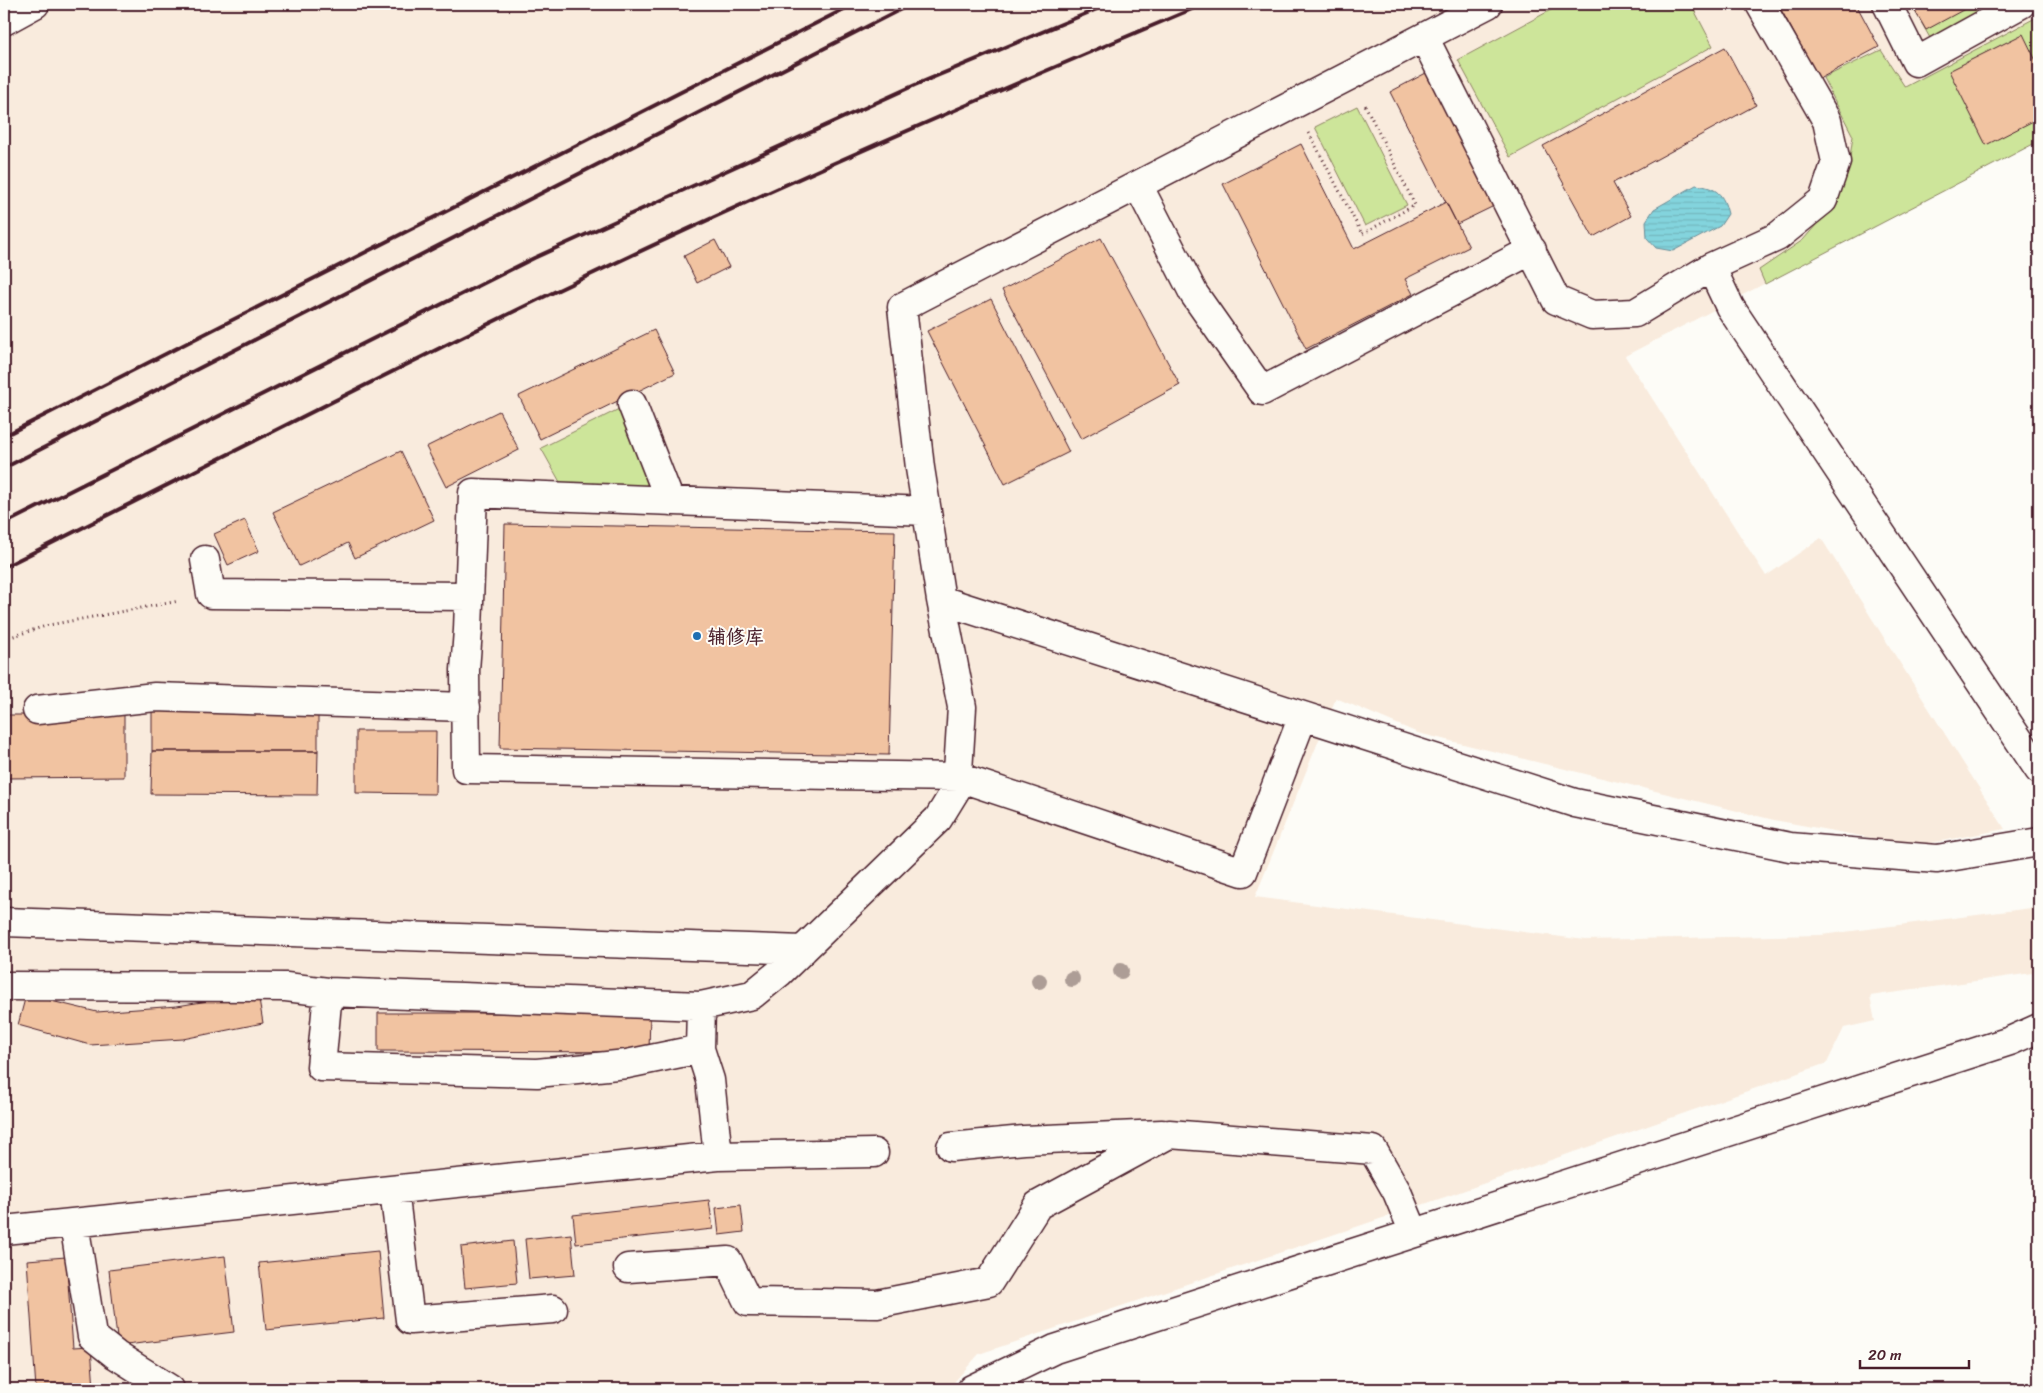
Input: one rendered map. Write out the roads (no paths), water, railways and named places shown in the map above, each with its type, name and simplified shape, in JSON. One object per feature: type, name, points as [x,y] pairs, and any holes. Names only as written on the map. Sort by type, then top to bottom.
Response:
[{"type":"street","points":[[4,21],[35,4]]},
{"type":"street","points":[[4,986],[286,988],[328,992],[701,1006],[752,995],[779,973],[938,820],[957,788],[962,707],[941,600],[920,468],[902,307],[1488,4]]},
{"type":"street","points":[[1424,37],[1556,300],[1592,315],[1635,313],[1711,267],[1777,237],[1823,200],[1836,162],[1827,121],[1760,4]]},
{"type":"street","points":[[1887,4],[1916,62],[2021,4]]},
{"type":"street","points":[[1138,185],[1194,294],[1262,391],[1532,250]]},
{"type":"street","points":[[1711,267],[1730,307],[2039,770]]},
{"type":"street","points":[[632,404],[670,501]]},
{"type":"street","points":[[927,511],[474,493],[465,670],[466,769],[958,777],[1243,872],[1303,716]]},
{"type":"street","points":[[205,560],[211,594],[470,596]]},
{"type":"street","points":[[941,600],[1575,803],[1790,847],[1937,859],[2039,842]]},
{"type":"street","points":[[37,710],[155,696],[466,706]]},
{"type":"street","points":[[4,922],[803,950]]},
{"type":"street","points":[[328,992],[321,1067],[537,1073],[627,1064],[700,1049]]},
{"type":"street","points":[[701,1006],[700,1049],[710,1080],[718,1156]]},
{"type":"street","points":[[972,1389],[1055,1349],[2001,1044],[2039,1028]]},
{"type":"street","points":[[951,1147],[1024,1140],[1169,1134],[1373,1150],[1396,1192],[1414,1233]]},
{"type":"street","points":[[628,1268],[728,1261],[748,1302],[877,1304],[989,1282],[1038,1205],[1169,1134]]},
{"type":"street","points":[[4,1230],[718,1156],[874,1153]]},
{"type":"street","points":[[394,1190],[410,1320],[553,1309]]},
{"type":"street","points":[[74,1223],[92,1336],[116,1355],[170,1389]]},
{"type":"water","points":[[1696,185],[1709,188],[1718,193],[1724,201],[1728,214],[1720,226],[1673,251],[1656,248],[1647,238],[1646,221],[1654,209]]},
{"type":"railway","points":[[4,436],[854,4]]},
{"type":"railway","points":[[4,468],[911,4]]},
{"type":"railway","points":[[4,524],[534,258],[915,85],[1109,4]]},
{"type":"railway","points":[[4,567],[552,293],[876,144],[1204,4]]},
{"type":"place","name":"辅修库","points":[[697,636]]}]
